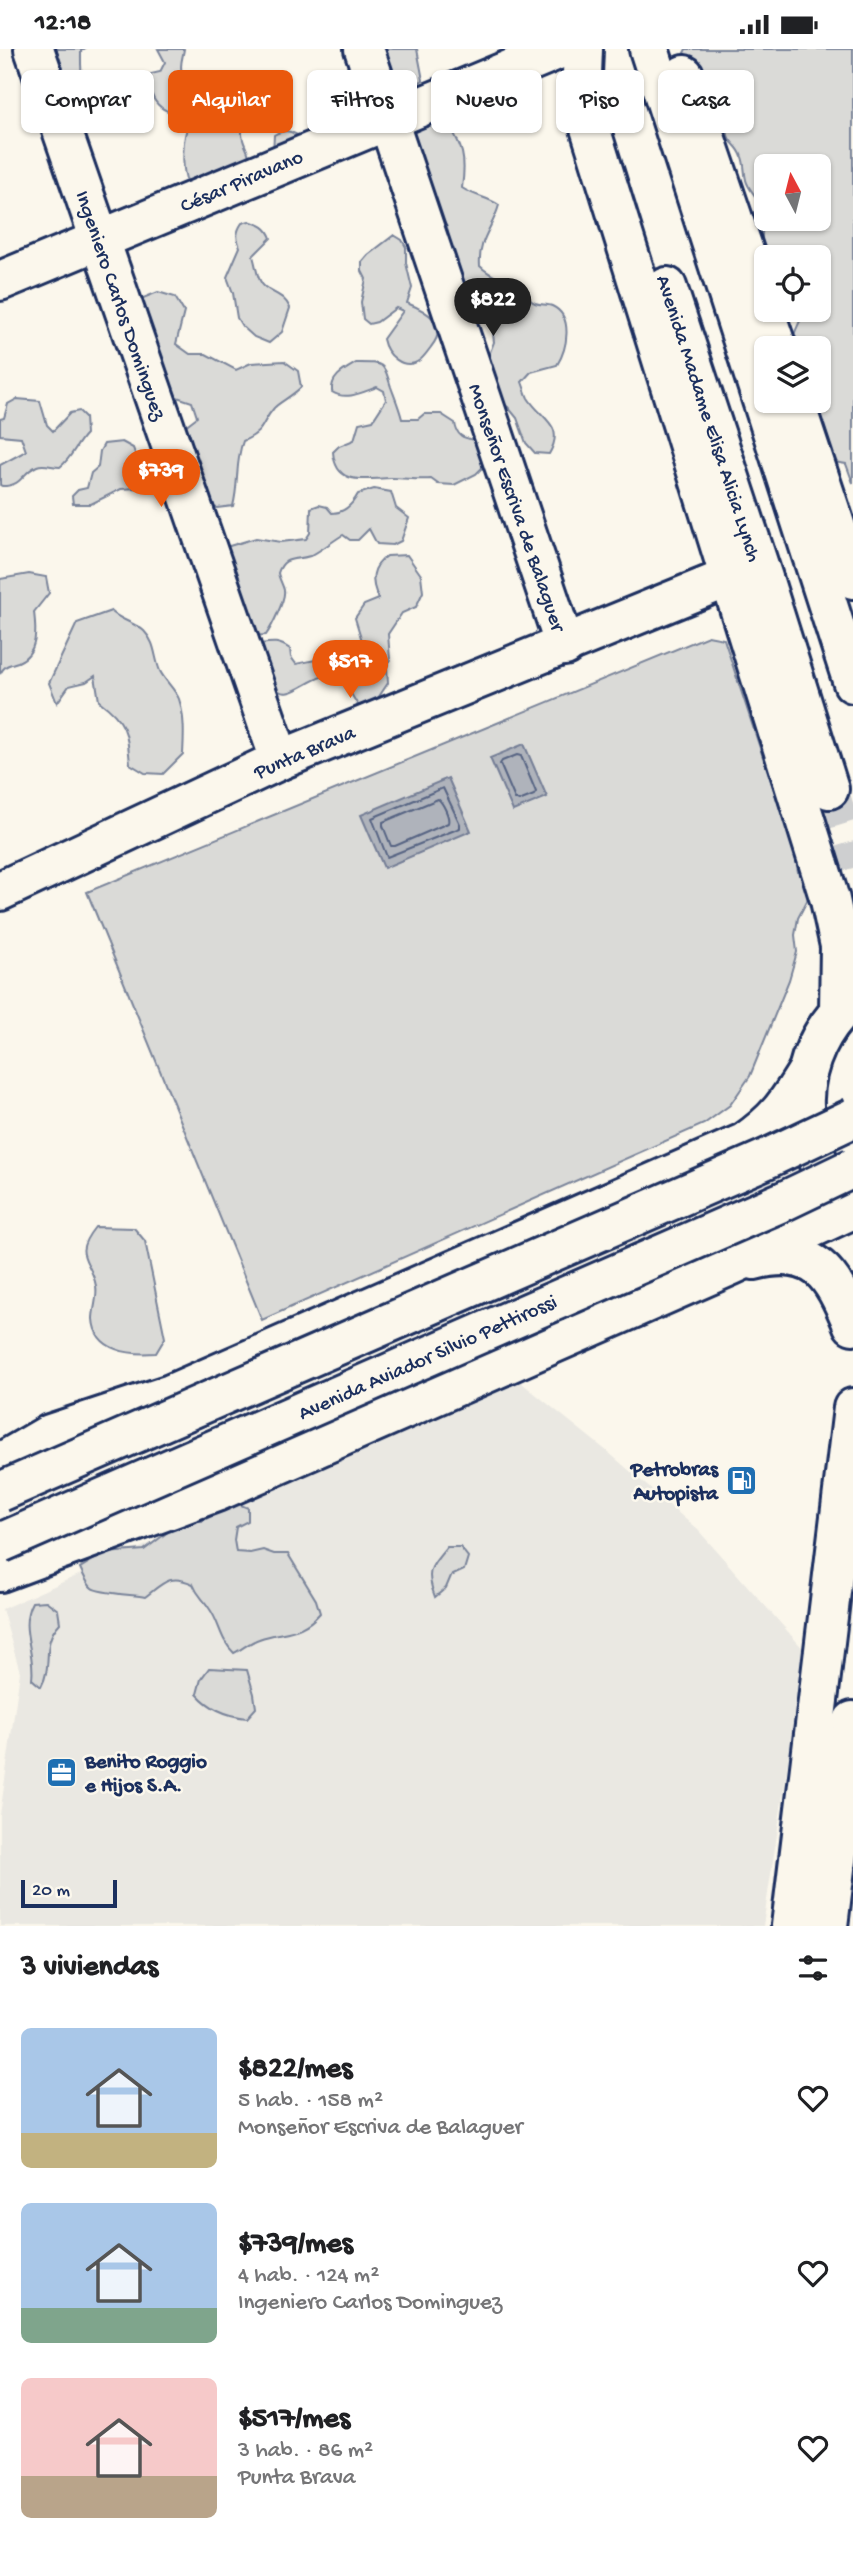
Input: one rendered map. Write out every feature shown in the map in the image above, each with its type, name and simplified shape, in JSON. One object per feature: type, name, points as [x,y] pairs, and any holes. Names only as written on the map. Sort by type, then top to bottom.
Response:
[{"type":"main road","name":"Ingeniero Carlos Dominguez","points":[[34,49],[279,760]]},
{"type":"main road","name":"Monseñor Escriva de Balaguer","points":[[364,49],[371,70]]},
{"type":"main road","name":"César Piravano","points":[[417,107],[560,49]]},
{"type":"main road","points":[[0,1572],[216,1492],[732,1265],[853,1207],[822,1170],[811,1147],[803,1097],[814,1050],[824,1029],[846,1005],[840,946],[830,899],[581,99],[585,49]]},
{"type":"main road","name":"Avenida Madame Elisa Alicia Lynch","points":[[585,49],[727,465],[829,789]]},
{"type":"main road","points":[[649,49],[853,683]]},
{"type":"main road","points":[[666,49],[681,66],[773,336]]},
{"type":"main road","name":"César Piravano","points":[[0,281],[354,133]]},
{"type":"main road","name":"Monseñor Escriva de Balaguer","points":[[393,133],[565,646]]},
{"type":"main road","points":[[798,413],[853,579]]},
{"type":"main road","name":"Punta Brava","points":[[0,891],[279,760],[730,577]]},
{"type":"main road","points":[[0,1463],[50,1434],[171,1394],[744,1143],[765,1128],[786,1107],[807,1072]]},
{"type":"main road","name":"Avenida Aviador Silvio Pettirossi","points":[[0,1492],[752,1166],[853,1118]]},
{"type":"main road","name":"Avenida Aviador Silvio Pettirossi","points":[[0,1543],[784,1201],[853,1168]]},
{"type":"main road","points":[[732,1265],[774,1255],[804,1259],[826,1272],[840,1293],[853,1325]]},
{"type":"main road","points":[[791,1926],[853,1408]]},
{"type":"main road","points":[[828,1926],[853,1721]]},
{"type":"shaded area","points":[[58,49],[84,49],[81,51],[82,70],[58,70],[51,55]]},
{"type":"shaded area","points":[[158,49],[184,49],[181,70],[168,70],[168,111],[154,99],[154,73],[160,72],[165,62]]},
{"type":"shaded area","points":[[371,49],[417,49],[423,80],[417,84],[417,70],[377,70]]},
{"type":"shaded area","points":[[686,49],[853,49],[853,483],[846,464],[828,461],[813,413],[831,413],[831,336],[794,336],[800,322],[831,322],[831,245],[764,245],[762,237],[762,231],[831,231],[831,154],[754,154],[754,194],[745,177],[743,160],[728,133],[754,133],[754,70],[687,70],[684,53]]},
{"type":"shaded area","points":[[420,114],[431,115],[431,133],[454,133],[463,158],[462,188],[499,205],[481,248],[480,266],[537,304],[552,306],[563,317],[566,342],[557,365],[531,372],[522,382],[528,398],[554,429],[554,444],[549,454],[535,453],[526,443],[517,418],[508,407],[496,399],[484,368],[494,342],[489,303],[467,289],[453,288],[447,227],[433,205],[396,162],[410,133],[417,133]]},
{"type":"shaded area","points":[[307,132],[314,133],[273,153],[274,135],[292,133],[303,138]]},
{"type":"shaded area","points":[[186,133],[242,133],[250,164],[193,183],[186,179],[183,151]]},
{"type":"shaded area","points":[[249,221],[263,227],[271,238],[253,256],[260,281],[285,300],[290,308],[282,332],[269,343],[254,337],[242,326],[237,318],[227,277],[240,247],[237,237],[239,229],[242,223]]},
{"type":"shaded area","points":[[394,235],[402,240],[406,247],[406,263],[412,288],[407,303],[434,319],[438,332],[426,354],[420,360],[407,364],[396,360],[383,339],[403,311],[396,308],[377,322],[369,324],[363,319],[361,302],[366,279],[362,262]]},
{"type":"shaded area","points":[[158,292],[175,297],[184,312],[176,344],[190,354],[206,354],[236,370],[251,363],[284,361],[298,371],[301,387],[274,408],[256,434],[243,441],[233,506],[217,508],[202,504],[180,430],[197,417],[192,402],[161,396],[133,310],[143,298]]},
{"type":"shaded area","points":[[356,363],[373,363],[384,368],[402,419],[418,419],[424,414],[441,414],[455,423],[460,435],[479,441],[485,461],[482,468],[454,485],[438,484],[431,479],[354,479],[340,471],[333,452],[339,446],[354,440],[359,423],[373,420],[386,400],[384,391],[377,387],[349,396],[332,392],[336,378]]},
{"type":"shaded area","points":[[17,399],[40,401],[47,425],[53,431],[70,413],[79,411],[85,417],[86,434],[60,467],[37,466],[18,482],[2,486],[0,465],[26,451],[21,437],[0,435],[0,419],[4,418],[8,404]]},
{"type":"shaded area","points":[[122,442],[133,448],[136,456],[152,456],[154,473],[147,476],[144,484],[137,488],[121,489],[91,504],[73,504],[72,496],[78,490],[87,488],[91,473],[98,467],[100,451],[104,444]]},
{"type":"shaded area","points":[[374,489],[391,492],[396,508],[409,518],[401,541],[393,545],[377,544],[369,529],[358,540],[350,540],[343,535],[310,556],[283,563],[278,573],[284,594],[281,606],[266,635],[250,636],[216,550],[256,538],[281,542],[306,539],[310,533],[311,508],[319,505],[327,507],[332,513],[340,512],[350,505],[358,494]]},
{"type":"shaded area","points":[[407,555],[421,575],[423,592],[416,607],[402,613],[388,634],[388,683],[374,704],[358,705],[341,680],[330,676],[321,677],[287,693],[280,692],[271,682],[259,644],[276,643],[286,646],[296,664],[320,659],[337,662],[362,641],[355,618],[364,605],[379,599],[373,581],[378,565],[387,556]]},
{"type":"shaded area","points":[[29,574],[46,577],[49,593],[34,612],[35,640],[30,653],[5,667],[0,674],[0,579]]},
{"type":"shaded area","points":[[111,611],[140,628],[148,636],[160,671],[179,699],[184,733],[183,754],[163,774],[145,773],[130,764],[124,728],[115,715],[99,701],[95,676],[86,682],[69,686],[57,703],[49,683],[77,623]]},
{"type":"shaded area","points":[[708,636],[724,639],[795,854],[798,872],[803,870],[810,895],[798,918],[795,935],[797,952],[789,980],[750,1076],[730,1105],[704,1124],[262,1320],[87,892]]},
{"type":"shaded area","points":[[95,1227],[134,1228],[145,1241],[165,1338],[156,1353],[116,1349],[100,1339],[95,1330],[93,1319],[96,1286],[83,1251]]},
{"type":"shaded area","points":[[518,1380],[608,1452],[698,1530],[805,1651],[763,1926],[0,1926],[0,1815],[20,1672],[2,1609]]},
{"type":"shaded area","points":[[236,1503],[248,1508],[248,1521],[236,1527],[236,1552],[263,1550],[274,1554],[288,1554],[316,1600],[320,1613],[299,1629],[259,1639],[234,1653],[193,1584],[178,1579],[167,1581],[145,1597],[109,1593],[92,1588],[80,1568],[105,1553],[144,1550],[177,1525],[202,1521]]},
{"type":"shaded area","points":[[447,1547],[460,1547],[468,1557],[464,1570],[451,1576],[446,1588],[435,1597],[430,1581],[431,1570]]},
{"type":"shaded area","points":[[46,1601],[58,1610],[60,1623],[50,1638],[47,1670],[41,1687],[32,1679],[27,1621],[32,1602]]},
{"type":"shaded area","points":[[209,1668],[247,1670],[256,1708],[247,1718],[220,1711],[197,1694],[201,1679]]},
{"type":"water","points":[[524,744],[547,797],[513,811],[490,758]]},
{"type":"water","points":[[448,778],[471,831],[384,868],[361,815]]},
{"type":"tunnel","points":[[829,789],[853,868]]},
{"type":"place","name":"Petrobras Autopista","points":[[741,1480]]},
{"type":"place","name":"Benito Roggio e Hijos S.A.","points":[[62,1772]]}]
